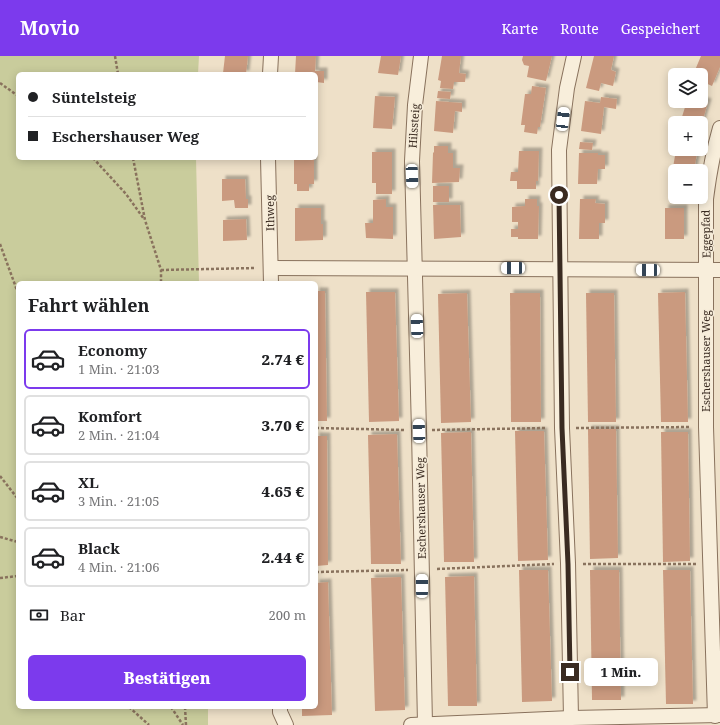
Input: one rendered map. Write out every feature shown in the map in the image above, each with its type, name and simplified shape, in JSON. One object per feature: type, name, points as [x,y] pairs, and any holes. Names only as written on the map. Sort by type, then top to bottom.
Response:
[{"type":"street","points":[[270,72],[271,56]]},
{"type":"street","name":"Hilssteig","points":[[415,268],[412,161],[421,56]]},
{"type":"street","points":[[571,718],[568,564],[562,428],[559,150],[567,88],[574,56]]},
{"type":"street","name":"Eggepfad","points":[[713,270],[706,199],[711,165],[720,128]]},
{"type":"street","name":"Ithweg","points":[[268,160],[271,268]]},
{"type":"street","points":[[271,281],[271,268],[560,268],[713,270]]},
{"type":"street","name":"Eschershauser Weg","points":[[415,268],[422,570],[418,725],[571,718],[718,716],[710,564],[706,427],[713,270]]},
{"type":"street","points":[[280,709],[286,725]]},
{"type":"path","points":[[115,56],[118,72]]},
{"type":"path","points":[[0,83],[16,95]]},
{"type":"path","points":[[95,160],[126,194],[145,220]]},
{"type":"path","points":[[134,160],[145,220],[161,270],[161,281]]},
{"type":"path","points":[[0,244],[16,288]]},
{"type":"path","points":[[161,270],[271,268]]},
{"type":"path","points":[[318,428],[419,431],[706,427]]},
{"type":"path","points":[[0,476],[16,496]]},
{"type":"path","points":[[0,537],[16,541]]},
{"type":"path","points":[[318,572],[422,570],[568,564],[710,564]]},
{"type":"path","points":[[0,578],[16,576]]},
{"type":"path","points":[[131,709],[149,725]]},
{"type":"path","points":[[172,709],[183,725]]},
{"type":"path","points":[[185,709],[186,725]]},
{"type":"green space","points":[[0,56],[199,56],[198,72],[16,72],[16,160],[196,160],[199,281],[16,281],[16,709],[208,709],[208,725],[0,725]]},
{"type":"building","points":[[225,56],[248,56],[246,72],[223,72]]},
{"type":"building","points":[[296,56],[316,56],[315,71],[324,71],[324,83],[318,82],[318,72],[295,72]]},
{"type":"building","points":[[381,56],[401,56],[398,75],[378,73]]},
{"type":"building","points":[[442,56],[461,56],[459,73],[466,74],[465,82],[454,82],[453,89],[440,88],[441,81],[438,80]]},
{"type":"building","points":[[523,56],[552,56],[546,81],[527,77],[529,66],[524,65],[522,60]]},
{"type":"building","points":[[594,56],[614,56],[611,70],[616,72],[613,86],[601,83],[599,91],[586,88]]},
{"type":"building","points":[[701,56],[720,56],[720,67],[712,86],[708,84],[708,68],[696,68]]},
{"type":"building","points":[[532,86],[546,88],[540,127],[538,127],[537,134],[524,132],[525,125],[521,125],[525,94],[531,94]]},
{"type":"building","points":[[438,91],[451,92],[450,99],[437,98]]},
{"type":"building","points":[[375,96],[395,97],[392,129],[373,128]]},
{"type":"building","points":[[601,97],[617,99],[616,109],[604,107],[601,134],[581,131],[585,101],[600,103]]},
{"type":"building","points":[[436,101],[462,103],[462,112],[455,111],[453,133],[434,131]]},
{"type":"building","points":[[685,108],[706,108],[704,116],[682,116]]},
{"type":"building","points":[[580,142],[593,143],[592,150],[579,149]]},
{"type":"building","points":[[434,146],[448,146],[448,153],[453,153],[453,168],[460,168],[459,182],[432,183]]},
{"type":"building","points":[[519,151],[539,151],[538,181],[536,181],[536,189],[517,189],[517,181],[510,181],[511,172],[518,172]]},
{"type":"building","points":[[372,152],[392,152],[392,194],[376,194],[376,183],[372,183]]},
{"type":"building","points":[[579,153],[598,153],[598,155],[605,155],[605,169],[598,169],[597,184],[578,184]]},
{"type":"building","points":[[675,156],[696,156],[695,164],[674,164]]},
{"type":"building","points":[[294,160],[314,160],[314,184],[309,184],[309,191],[297,191],[297,184],[294,184]]},
{"type":"building","points":[[222,179],[245,179],[248,208],[235,208],[234,200],[222,201]]},
{"type":"building","points":[[433,186],[449,186],[449,202],[433,202]]},
{"type":"building","points":[[386,199],[386,207],[393,207],[393,239],[366,238],[365,223],[373,223],[373,200]]},
{"type":"building","points":[[525,199],[537,199],[537,206],[539,206],[538,239],[518,239],[518,237],[511,237],[511,229],[518,229],[518,222],[512,222],[512,207],[525,206]]},
{"type":"building","points":[[580,199],[596,199],[595,203],[605,204],[605,223],[599,223],[599,239],[579,239]]},
{"type":"building","points":[[433,205],[460,205],[461,237],[434,239]]},
{"type":"building","points":[[295,208],[321,208],[323,240],[295,241]]},
{"type":"building","points":[[665,208],[684,208],[684,239],[665,239]]},
{"type":"building","points":[[246,219],[247,240],[223,241],[223,220]]},
{"type":"building","points":[[318,291],[325,291],[327,421],[318,421]]},
{"type":"building","points":[[366,292],[395,292],[399,421],[369,422]]},
{"type":"building","points":[[685,292],[688,422],[661,422],[658,293]]},
{"type":"building","points":[[467,293],[471,422],[441,423],[438,294]]},
{"type":"building","points":[[510,293],[540,293],[541,422],[511,422]]},
{"type":"building","points":[[586,293],[614,293],[616,422],[588,422]]},
{"type":"building","points":[[588,429],[616,429],[618,558],[590,559]]},
{"type":"building","points":[[515,431],[544,431],[548,560],[518,561]]},
{"type":"building","points":[[471,432],[474,562],[444,562],[441,433]]},
{"type":"building","points":[[661,432],[688,432],[690,561],[663,562]]},
{"type":"building","points":[[397,434],[401,564],[371,564],[368,435]]},
{"type":"building","points":[[318,436],[327,436],[328,565],[318,566]]},
{"type":"building","points":[[519,570],[548,570],[552,701],[522,702]]},
{"type":"building","points":[[590,570],[619,570],[621,700],[592,700]]},
{"type":"building","points":[[663,570],[690,570],[693,704],[666,704]]},
{"type":"building","points":[[474,576],[477,706],[448,706],[445,577]]},
{"type":"building","points":[[401,577],[405,710],[375,711],[371,578]]},
{"type":"building","points":[[328,582],[332,715],[302,716],[302,709],[318,709],[318,583]]},
{"type":"route","points":[[559,195],[562,428],[568,564],[570,672]]}]
